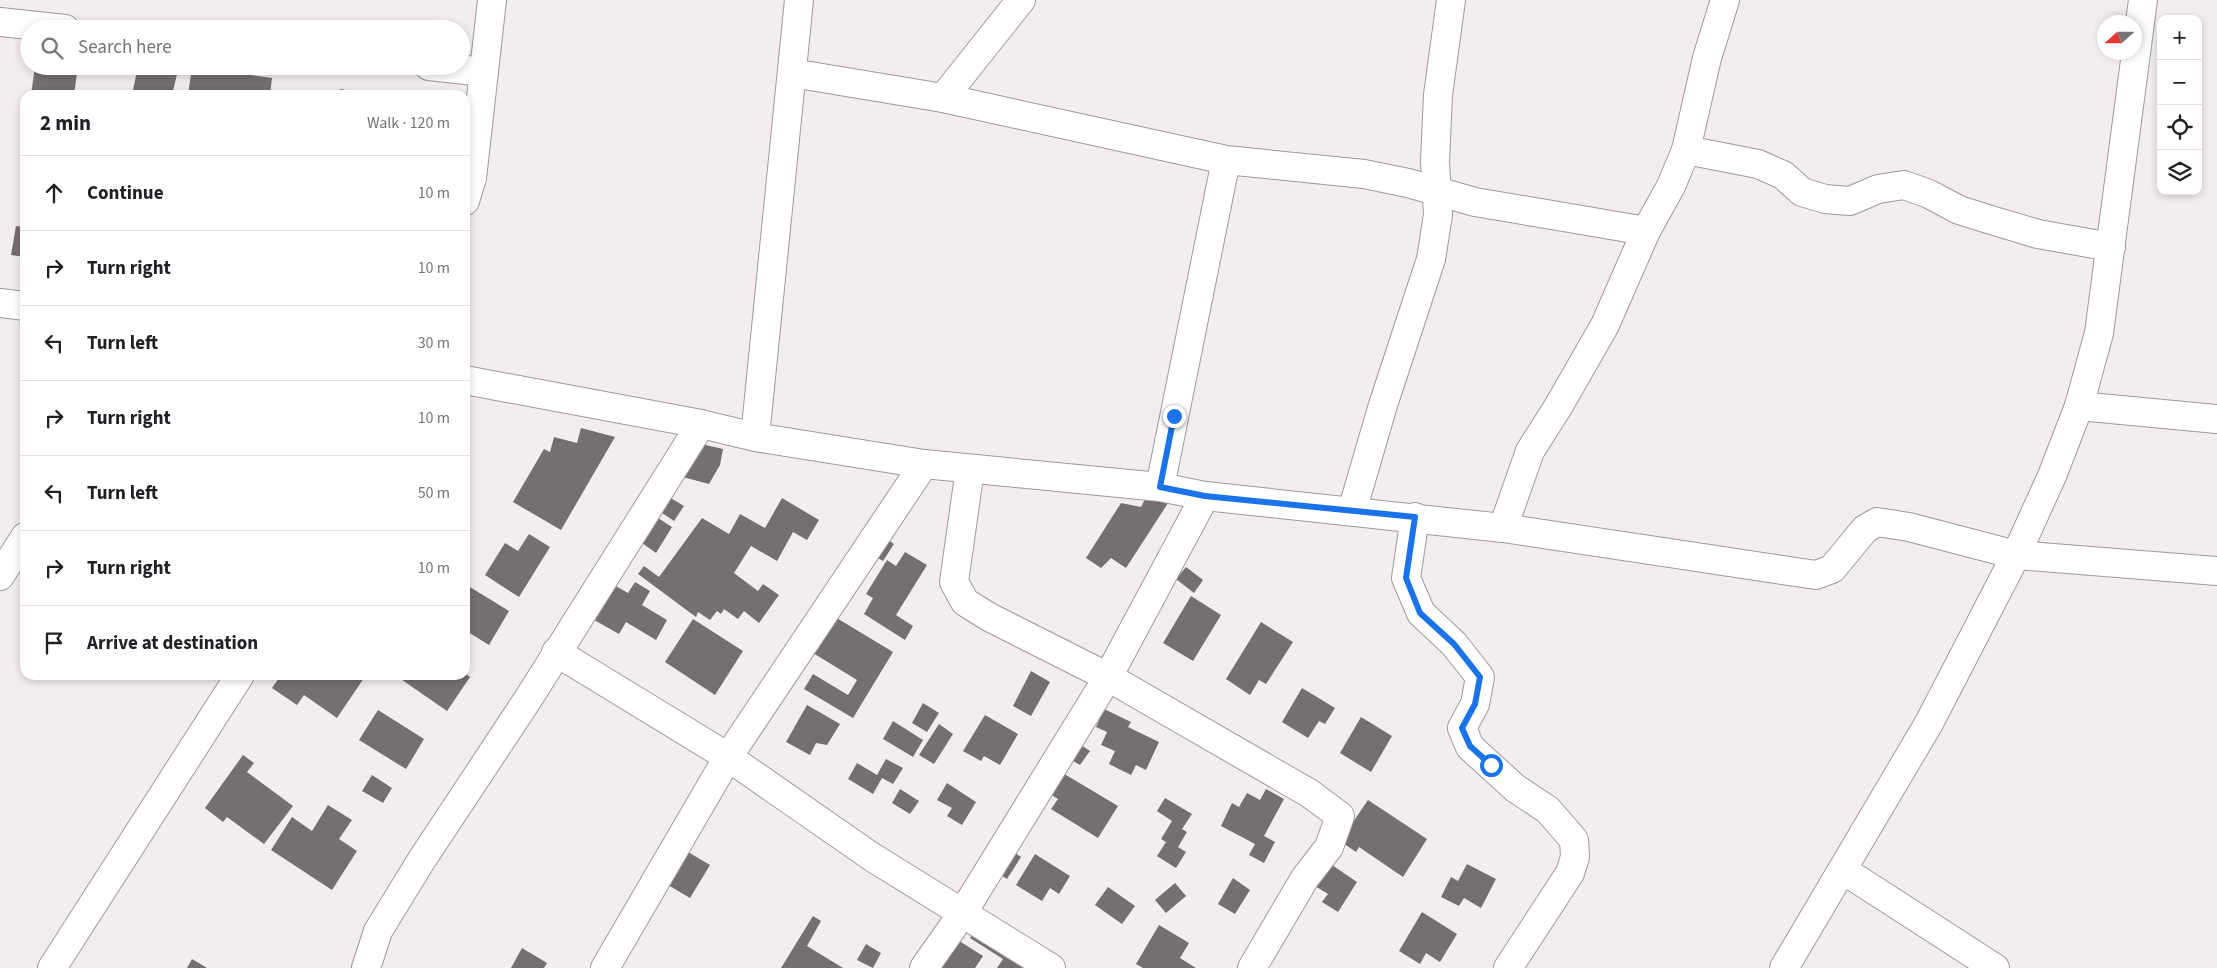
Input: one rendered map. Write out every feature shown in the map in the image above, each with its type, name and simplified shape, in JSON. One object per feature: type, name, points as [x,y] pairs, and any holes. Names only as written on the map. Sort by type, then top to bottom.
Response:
[{"type":"street","points":[[470,185],[492,0]]},
{"type":"street","points":[[755,437],[799,0]]},
{"type":"street","points":[[943,98],[1021,0]]},
{"type":"street","points":[[1352,511],[1401,345],[1431,259],[1438,215],[1435,161],[1438,95],[1451,0]]},
{"type":"street","points":[[1503,528],[1530,451],[1606,325],[1646,231],[1671,186],[1686,150],[1705,66],[1725,0]]},
{"type":"street","points":[[1784,968],[1929,723],[2016,555],[2052,476],[2079,406],[2099,333],[2143,0]]},
{"type":"street","points":[[0,22],[20,24]]},
{"type":"street","points":[[470,70],[484,72]]},
{"type":"street","points":[[792,73],[943,98],[1226,160],[1364,174],[1475,202],[1646,231]]},
{"type":"street","points":[[1686,150],[1758,164],[1783,175],[1802,192],[1825,199],[1850,201],[1878,189],[1904,185],[1929,194],[1959,210],[1991,220],[2038,234],[2111,247]]},
{"type":"street","points":[[1160,487],[1226,160]]},
{"type":"street","points":[[0,303],[20,305]]},
{"type":"street","points":[[470,381],[701,424],[755,437],[924,464],[1160,487],[1205,496],[1415,517],[1503,528],[1816,575],[1832,569],[1865,529],[1877,522],[1909,527],[2016,555],[2217,571]]},
{"type":"street","points":[[2079,406],[2217,419]]},
{"type":"street","points":[[366,968],[378,931],[701,424]]},
{"type":"street","points":[[605,968],[728,758],[924,464]]},
{"type":"street","points":[[970,469],[954,582],[965,602],[989,617],[1108,676],[1309,793],[1340,816],[1329,847],[1305,878],[1252,968]]},
{"type":"street","points":[[924,968],[962,914],[1108,676],[1205,496]]},
{"type":"street","points":[[1415,517],[1406,578],[1420,613],[1454,644],[1480,677],[1475,704],[1462,728],[1470,746],[1515,788],[1548,810],[1574,840],[1575,857],[1570,873],[1508,968]]},
{"type":"street","points":[[0,576],[20,545]]},
{"type":"street","points":[[556,652],[728,758],[872,857],[1051,968]]},
{"type":"street","points":[[52,968],[237,680]]},
{"type":"street","points":[[1843,870],[1996,968]]},
{"type":"building","points":[[34,75],[77,75],[75,90],[32,90]]},
{"type":"building","points":[[136,75],[177,75],[173,90],[133,90]]},
{"type":"building","points":[[191,75],[250,75],[272,78],[271,90],[189,90]]},
{"type":"building","points":[[16,226],[20,226],[20,256],[11,255]]},
{"type":"building","points":[[581,428],[615,437],[561,530],[513,502],[544,449],[550,452],[554,437],[577,443]]},
{"type":"building","points":[[693,442],[723,449],[720,465],[709,484],[679,476]]},
{"type":"building","points":[[1147,495],[1170,500],[1126,568],[1111,558],[1101,568],[1086,558],[1121,503],[1141,507]]},
{"type":"building","points":[[669,497],[684,506],[674,521],[659,511]]},
{"type":"building","points":[[782,498],[819,520],[807,540],[793,532],[777,561],[751,546],[734,573],[758,591],[763,584],[779,595],[759,623],[744,611],[738,619],[724,609],[721,614],[717,611],[710,620],[698,612],[696,617],[638,574],[644,566],[659,577],[702,518],[729,534],[740,514],[765,528]]},
{"type":"building","points":[[658,518],[672,527],[656,553],[642,543]]},
{"type":"building","points":[[529,534],[550,547],[519,597],[485,575],[505,543],[518,551]]},
{"type":"building","points":[[883,537],[894,544],[883,561],[871,554]]},
{"type":"building","points":[[905,552],[927,565],[896,615],[913,626],[905,640],[864,614],[873,598],[866,594],[887,560],[896,566]]},
{"type":"building","points":[[1186,567],[1203,580],[1194,593],[1176,579]]},
{"type":"building","points":[[609,582],[628,593],[635,582],[650,591],[642,605],[667,620],[656,640],[626,622],[619,634],[589,617]]},
{"type":"building","points":[[470,587],[509,611],[489,645],[470,633]]},
{"type":"building","points":[[1191,596],[1221,615],[1193,661],[1163,643]]},
{"type":"building","points":[[835,617],[893,652],[853,718],[804,689],[813,674],[848,695],[857,680],[813,653]]},
{"type":"building","points":[[693,619],[743,651],[715,695],[665,662]]},
{"type":"building","points":[[1261,622],[1293,642],[1266,684],[1259,680],[1250,695],[1226,679]]},
{"type":"building","points":[[1031,671],[1050,682],[1031,716],[1013,706]]},
{"type":"building","points":[[278,680],[363,680],[337,718],[304,695],[297,705],[272,688]]},
{"type":"building","points":[[402,680],[468,680],[447,711]]},
{"type":"building","points":[[1302,688],[1335,708],[1325,724],[1319,721],[1308,738],[1282,722]]},
{"type":"building","points":[[923,703],[939,713],[927,732],[912,723]]},
{"type":"building","points":[[807,705],[840,724],[827,745],[816,743],[810,755],[786,742]]},
{"type":"building","points":[[1104,709],[1131,722],[1128,727],[1159,742],[1146,770],[1136,765],[1131,775],[1109,764],[1115,751],[1101,745],[1107,732],[1096,727]]},
{"type":"building","points":[[378,710],[424,739],[406,769],[359,740]]},
{"type":"building","points":[[985,715],[1018,734],[1000,765],[984,756],[981,761],[963,751]]},
{"type":"building","points":[[1361,717],[1392,736],[1371,772],[1340,753]]},
{"type":"building","points":[[893,721],[923,740],[913,757],[883,739]]},
{"type":"building","points":[[939,724],[953,734],[934,764],[919,755]]},
{"type":"building","points":[[1078,743],[1090,751],[1080,765],[1068,758]]},
{"type":"building","points":[[243,755],[254,763],[247,772],[293,806],[264,844],[227,817],[223,822],[205,808]]},
{"type":"building","points":[[886,759],[903,768],[893,784],[882,778],[873,794],[848,779],[857,763],[877,775]]},
{"type":"building","points":[[1061,772],[1118,806],[1098,838],[1051,809],[1058,799],[1048,793]]},
{"type":"building","points":[[372,775],[392,788],[383,803],[362,791]]},
{"type":"building","points":[[947,783],[976,802],[962,825],[947,816],[952,808],[937,800]]},
{"type":"building","points":[[900,789],[919,801],[910,814],[892,803]]},
{"type":"building","points":[[1266,789],[1284,799],[1264,836],[1275,842],[1264,863],[1249,855],[1255,844],[1221,826],[1232,803],[1239,807],[1247,793],[1260,800]]},
{"type":"building","points":[[1165,798],[1192,814],[1182,829],[1187,832],[1178,847],[1186,852],[1176,868],[1157,856],[1166,842],[1161,839],[1172,821],[1157,811]]},
{"type":"building","points":[[1368,800],[1427,839],[1403,877],[1359,847],[1356,852],[1340,841]]},
{"type":"building","points":[[328,805],[352,820],[339,839],[357,851],[332,890],[271,850],[292,817],[312,831]]},
{"type":"building","points":[[683,849],[710,865],[690,898],[663,882]]},
{"type":"building","points":[[1009,849],[1021,857],[1007,879],[995,871]]},
{"type":"building","points":[[1035,854],[1070,876],[1059,894],[1050,888],[1042,901],[1016,885]]},
{"type":"building","points":[[1329,863],[1357,882],[1338,912],[1322,902],[1328,894],[1315,886]]},
{"type":"building","points":[[1467,864],[1496,879],[1481,908],[1464,898],[1459,906],[1441,897],[1451,877],[1458,881]]},
{"type":"building","points":[[1233,878],[1250,890],[1235,914],[1218,904]]},
{"type":"building","points":[[1175,883],[1186,896],[1166,913],[1155,900]]},
{"type":"building","points":[[1108,887],[1135,906],[1122,924],[1095,905]]},
{"type":"building","points":[[1422,912],[1457,934],[1440,962],[1426,953],[1420,964],[1399,951]]},
{"type":"building","points":[[813,916],[821,921],[807,946],[843,968],[781,968]]},
{"type":"building","points":[[1159,925],[1189,943],[1180,958],[1196,968],[1143,968],[1136,964]]},
{"type":"building","points":[[977,927],[1037,968],[997,968],[1003,959],[970,938]]},
{"type":"building","points":[[953,937],[983,956],[975,968],[937,968]]},
{"type":"building","points":[[866,944],[881,953],[873,968],[857,960]]},
{"type":"building","points":[[522,948],[547,963],[544,968],[511,968]]},
{"type":"building","points":[[192,959],[207,968],[187,968]]},
{"type":"route","points":[[1174,416],[1160,487],[1205,496],[1415,517],[1406,578],[1420,613],[1454,644],[1480,677],[1475,704],[1462,728],[1470,746],[1491,765]]}]
